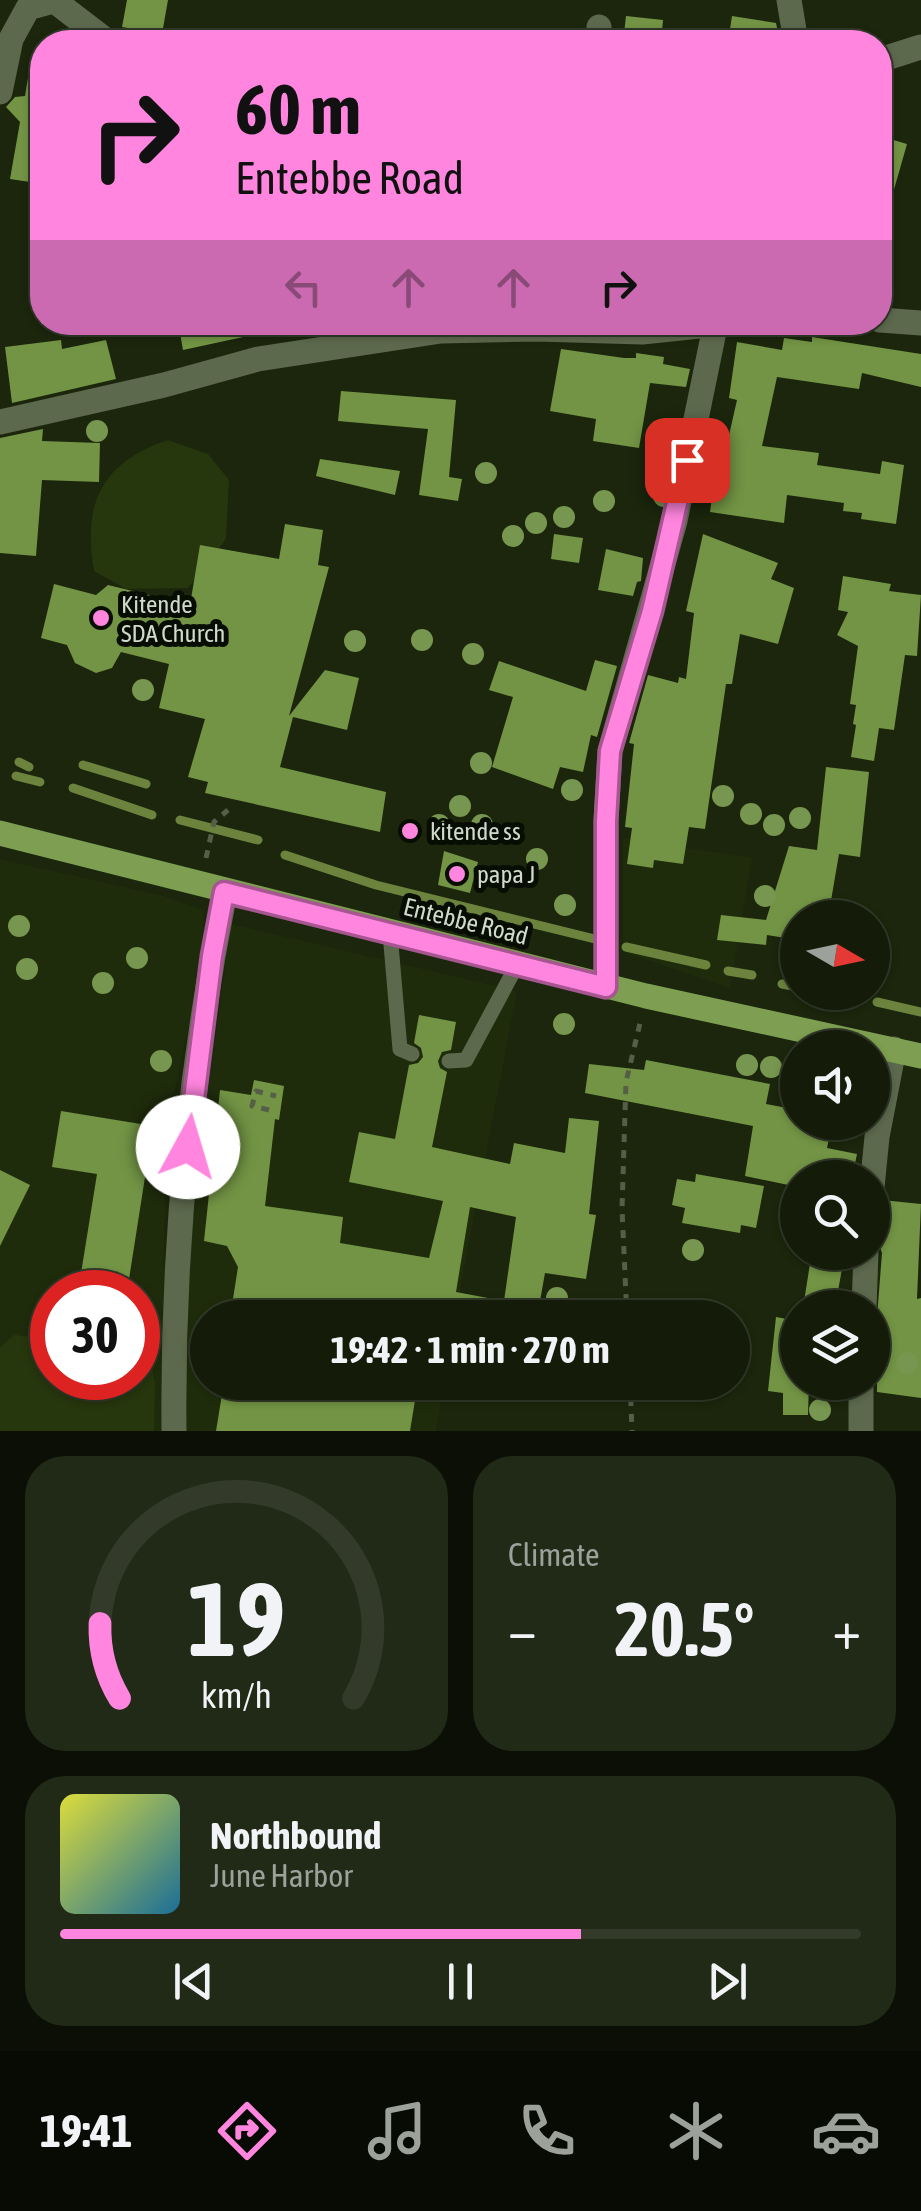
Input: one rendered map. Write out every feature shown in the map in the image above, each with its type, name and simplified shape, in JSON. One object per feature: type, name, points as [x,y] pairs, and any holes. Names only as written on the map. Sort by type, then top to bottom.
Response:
[{"type":"main road","name":"Entebbe Road","points":[[0,833],[606,987],[921,1056]]},
{"type":"street","points":[[788,0],[794,30]]},
{"type":"street","points":[[0,92],[19,4],[57,1],[93,30]]},
{"type":"street","points":[[892,56],[921,48]]},
{"type":"street","points":[[892,321],[921,323]]},
{"type":"street","points":[[0,422],[258,359],[398,335]]},
{"type":"street","points":[[606,987],[610,751],[675,522],[720,335]]},
{"type":"street","points":[[174,1431],[178,1276],[192,1110],[224,892]]},
{"type":"street","points":[[875,1160],[894,1050]]},
{"type":"street","points":[[861,1400],[861,1431]]},
{"type":"lane","points":[[390,933],[400,1049],[412,1054]]},
{"type":"lane","points":[[449,1060],[466,1060],[517,965]]},
{"type":"path","points":[[211,835],[214,822],[228,810]]},
{"type":"path","points":[[625,1300],[622,1209],[626,1082],[646,996]]},
{"type":"path","points":[[269,1110],[252,1106],[256,1091],[276,1096]]},
{"type":"path","points":[[631,1400],[632,1431]]},
{"type":"shaded area","points":[[168,440],[208,454],[229,480],[226,539],[188,588],[126,589],[94,571],[91,525],[95,505],[112,473],[145,449]]},
{"type":"shaded area","points":[[623,838],[752,858],[730,988],[623,952]]},
{"type":"shaded area","points":[[0,859],[164,896],[204,910],[201,969],[166,1131],[161,1431],[0,1431]]},
{"type":"shaded area","points":[[231,924],[517,991],[458,1300],[190,1300],[190,1400],[441,1400],[436,1431],[186,1431],[184,1267]]},
{"type":"shaded area","points":[[14,1335],[30,1337],[30,1400],[155,1400],[154,1431],[0,1431],[0,1347]]},
{"type":"building","points":[[127,0],[168,0],[163,30],[122,27]]},
{"type":"building","points":[[626,16],[663,20],[662,30],[624,30]]},
{"type":"building","points":[[732,16],[776,23],[777,30],[730,30]]},
{"type":"building","points":[[30,66],[30,182],[10,179],[20,122],[6,107],[15,97],[25,96]]},
{"type":"building","points":[[892,140],[907,144],[892,196]]},
{"type":"building","points":[[180,335],[253,335],[183,350]]},
{"type":"building","points":[[812,337],[921,354],[921,387],[862,373],[859,389],[777,377],[762,446],[819,453],[817,465],[880,474],[882,461],[904,465],[896,524],[861,519],[862,513],[843,511],[844,503],[787,495],[784,523],[710,512],[718,453],[721,443],[727,444],[737,400],[729,398],[737,342],[782,350],[784,338],[812,342]]},
{"type":"building","points":[[61,340],[62,349],[106,340],[116,379],[12,403],[5,347]]},
{"type":"building","points":[[561,349],[624,358],[636,358],[636,353],[664,357],[663,364],[690,369],[686,387],[650,383],[639,448],[593,441],[596,419],[550,411]]},
{"type":"building","points":[[341,391],[456,400],[449,477],[462,479],[458,501],[419,495],[428,429],[338,421]]},
{"type":"building","points":[[43,429],[42,441],[100,443],[99,482],[42,480],[36,556],[0,553],[0,438]]},
{"type":"building","points":[[320,459],[400,471],[395,495],[316,476]]},
{"type":"building","points":[[285,524],[323,530],[318,565],[329,567],[289,716],[325,670],[359,678],[347,730],[293,717],[280,767],[386,792],[380,832],[205,793],[208,782],[188,777],[205,719],[159,708],[169,664],[121,652],[112,668],[96,673],[75,663],[67,645],[41,638],[54,584],[96,595],[108,585],[190,605],[200,545],[279,559]]},
{"type":"building","points":[[554,534],[583,538],[579,563],[551,559]]},
{"type":"building","points":[[703,534],[778,563],[771,579],[794,588],[778,644],[740,634],[732,684],[726,684],[705,829],[689,827],[683,864],[654,860],[653,868],[627,864],[632,828],[625,827],[634,744],[629,743],[648,675],[678,683],[679,677],[686,679],[694,613],[686,611]]},
{"type":"building","points":[[606,549],[643,558],[641,581],[637,582],[633,596],[598,590]]},
{"type":"building","points":[[843,576],[891,584],[889,591],[921,595],[917,656],[905,655],[894,730],[879,728],[874,761],[851,757],[856,705],[850,704],[858,646],[837,635],[848,612],[838,610]]},
{"type":"building","points":[[595,660],[617,666],[597,737],[591,735],[583,772],[560,767],[553,789],[492,767],[513,697],[489,690],[499,661],[586,691]]},
{"type":"building","points":[[826,767],[869,772],[860,857],[839,854],[831,900],[780,900],[780,937],[767,935],[766,945],[717,940],[721,915],[766,920],[789,846],[817,850]]},
{"type":"building","name":"papa J","points":[[444,851],[478,862],[470,893],[438,885]]},
{"type":"building","points":[[419,1015],[456,1022],[451,1050],[442,1052],[438,1061],[447,1072],[432,1147],[510,1164],[514,1143],[565,1153],[569,1118],[599,1121],[589,1214],[596,1215],[586,1279],[545,1273],[540,1300],[504,1300],[516,1217],[470,1207],[456,1292],[499,1300],[233,1300],[238,1267],[227,1246],[204,1241],[220,1090],[251,1095],[254,1080],[284,1086],[279,1120],[275,1119],[265,1206],[343,1217],[340,1243],[429,1258],[443,1201],[349,1182],[359,1132],[395,1139],[409,1065],[423,1057],[421,1048],[414,1043]]},
{"type":"building","points":[[646,1060],[770,1084],[766,1104],[780,1107],[780,1140],[829,1140],[827,1148],[857,1154],[856,1160],[780,1160],[780,1183],[745,1176],[753,1126],[585,1093],[589,1064],[644,1070]]},
{"type":"building","points":[[61,1111],[153,1126],[130,1270],[82,1270],[97,1174],[52,1167]]},
{"type":"building","points":[[0,1170],[30,1185],[0,1246]]},
{"type":"building","points":[[696,1174],[764,1186],[756,1228],[741,1225],[740,1233],[682,1223],[685,1208],[672,1205],[677,1179],[695,1182]]},
{"type":"building","points":[[890,1201],[921,1204],[917,1299],[921,1298],[921,1398],[890,1394],[890,1290],[879,1290],[881,1270],[890,1270]]},
{"type":"building","points":[[809,1270],[842,1270],[838,1290],[806,1290]]},
{"type":"building","points":[[776,1317],[780,1318],[780,1393],[768,1391]]},
{"type":"building","points":[[221,1400],[415,1400],[410,1431],[216,1431]]},
{"type":"building","points":[[783,1400],[808,1400],[808,1415],[783,1415]]},
{"type":"waterway","points":[[19,762],[29,767]]},
{"type":"waterway","points":[[83,765],[146,784]]},
{"type":"waterway","points":[[16,776],[40,782]]},
{"type":"waterway","points":[[73,788],[152,815]]},
{"type":"waterway","points":[[180,820],[258,840]]},
{"type":"waterway","points":[[285,855],[376,885],[599,940]]},
{"type":"waterway","points":[[626,947],[706,965]]},
{"type":"waterway","points":[[728,971],[752,975]]},
{"type":"waterway","points":[[890,1005],[921,1012]]},
{"type":"place","name":"Kitende SDA Church","points":[[101,618]]},
{"type":"place","name":"kitende ss","points":[[410,831]]},
{"type":"place","name":"papa J","points":[[457,874]]},
{"type":"route","points":[[188,1147],[224,892],[606,987],[610,751],[652,611],[687,460]]}]
